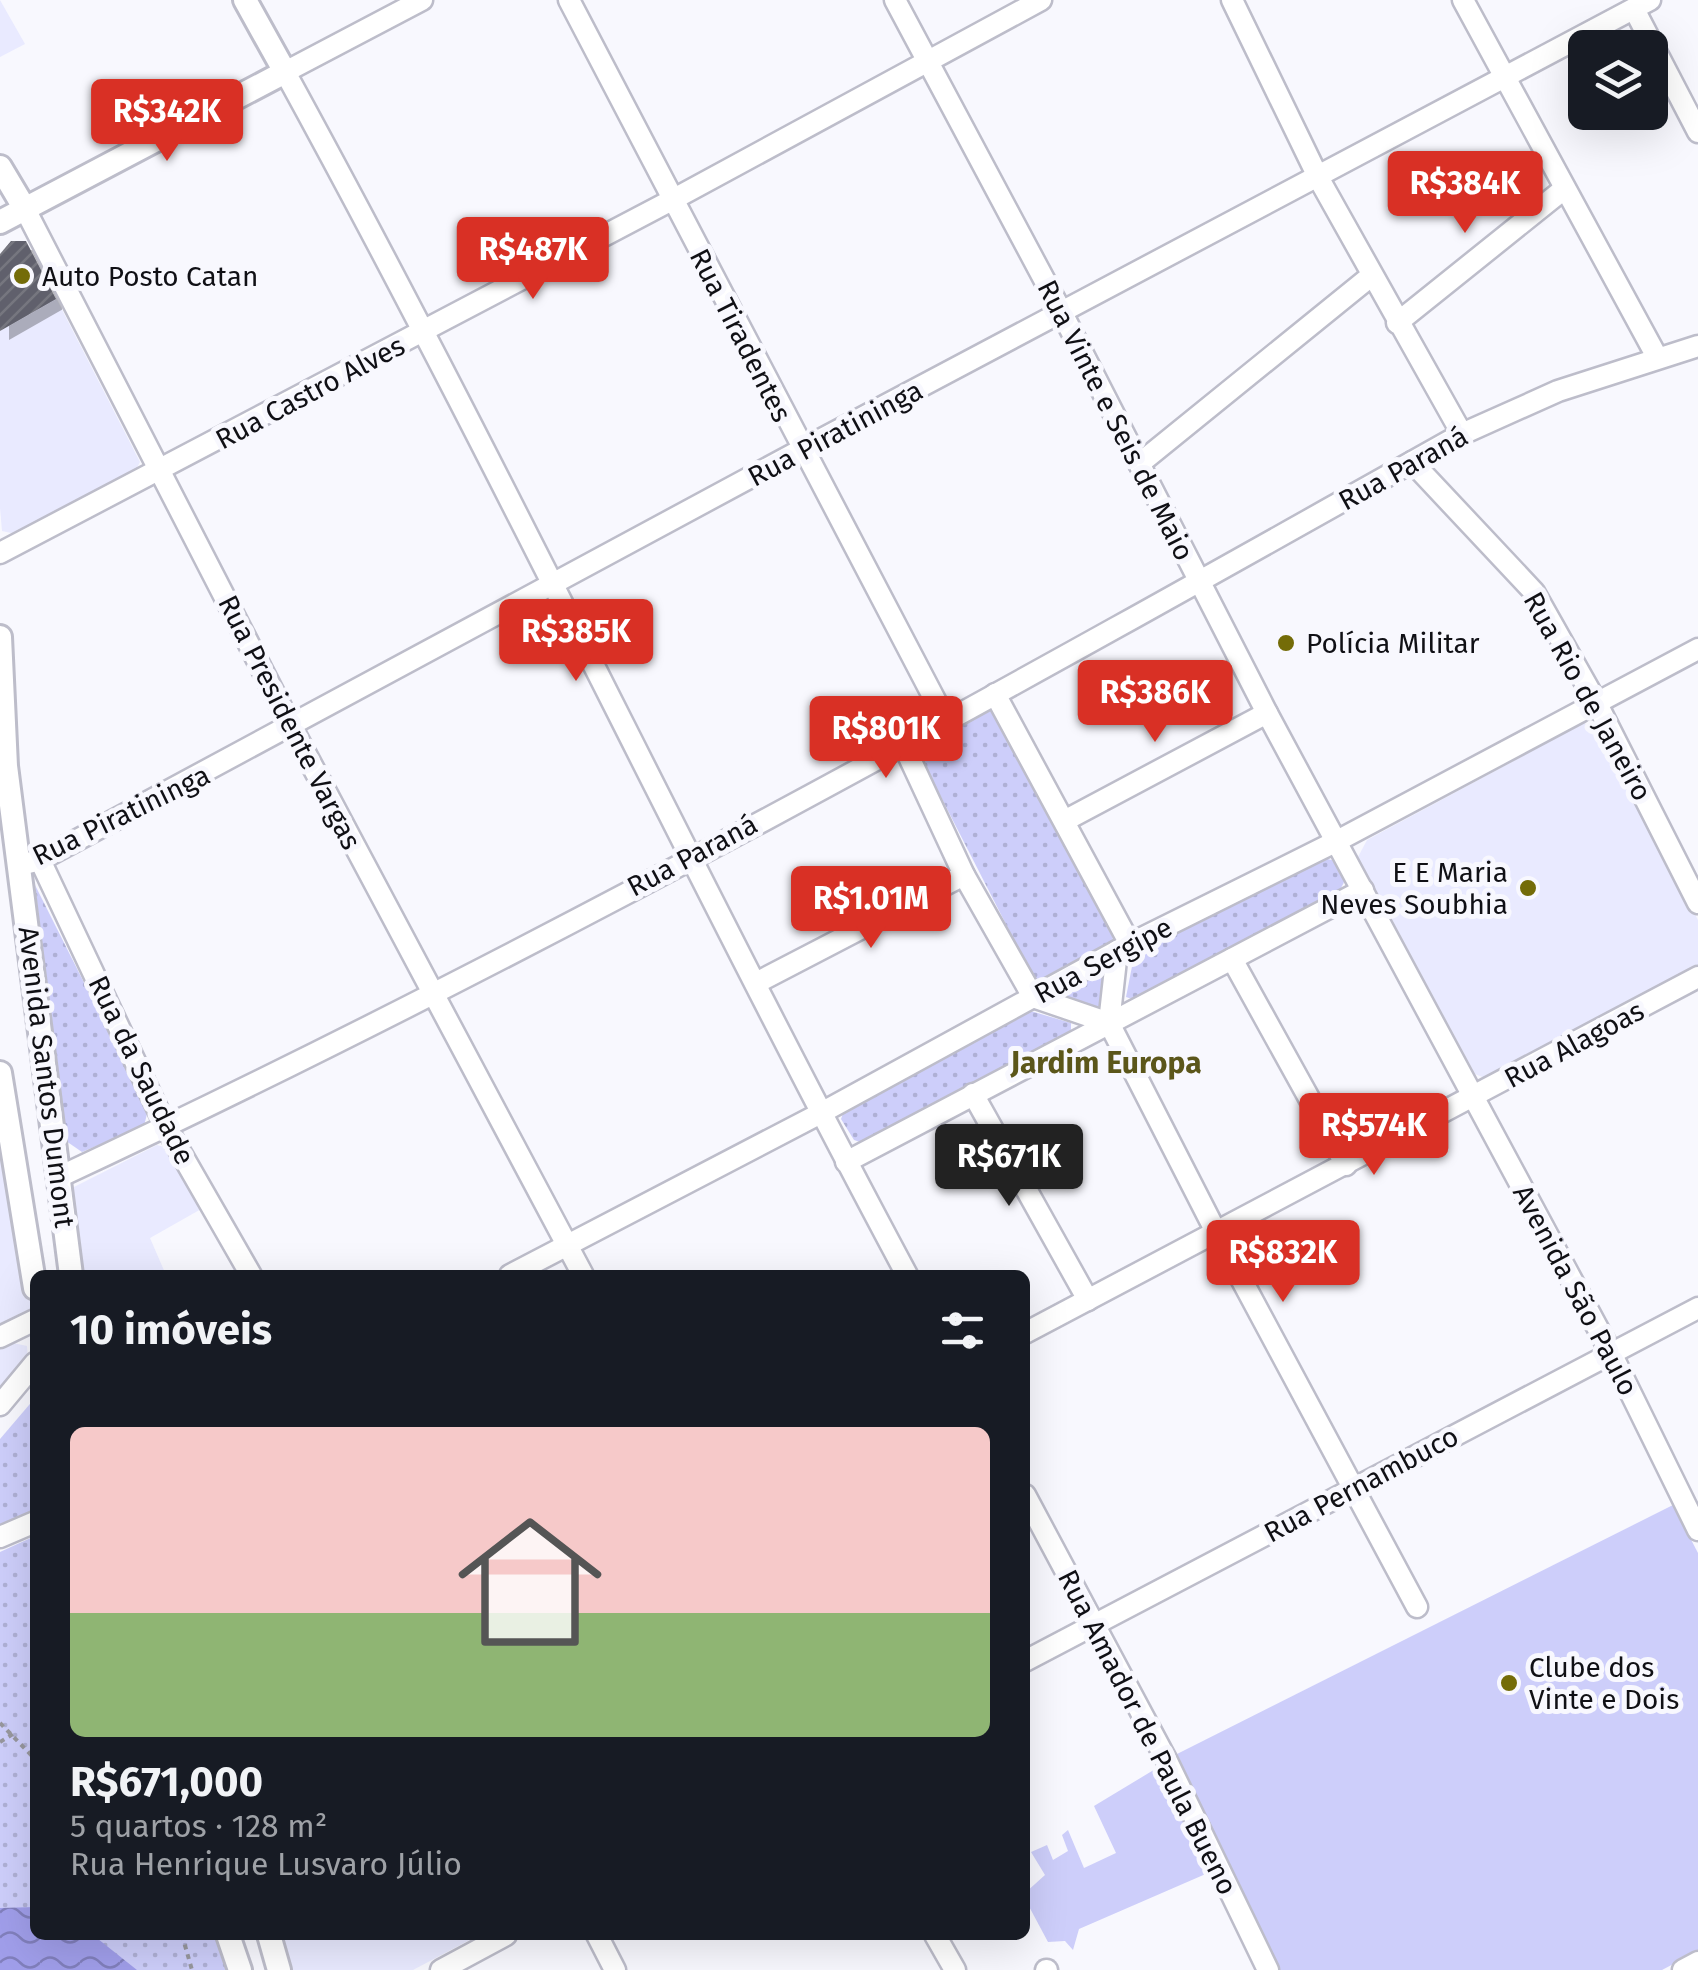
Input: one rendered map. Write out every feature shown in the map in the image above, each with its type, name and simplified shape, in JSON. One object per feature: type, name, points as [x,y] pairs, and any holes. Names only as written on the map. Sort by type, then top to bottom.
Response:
[{"type":"street","points":[[245,0],[426,330],[690,856],[904,1270]]},
{"type":"street","points":[[0,222],[422,0]]},
{"type":"street","name":"Rua Tiradentes","points":[[570,0],[801,450],[946,720]]},
{"type":"street","name":"Rua Vinte e Seis de Maio","points":[[895,0],[1337,840]]},
{"type":"street","name":"Rua Castro Alves","points":[[0,553],[160,472],[1041,0]]},
{"type":"street","points":[[1232,0],[1371,276],[1462,434]]},
{"type":"street","points":[[1463,0],[1657,357]]},
{"type":"street","points":[[1642,4],[1698,132]]},
{"type":"street","name":"Rua Piratininga","points":[[30,862],[292,728],[801,450],[1320,179],[1642,4]]},
{"type":"street","name":"Rua Presidente Vargas","points":[[0,167],[580,1270]]},
{"type":"street","points":[[1398,323],[1564,189]]},
{"type":"street","points":[[1139,464],[1371,276]]},
{"type":"street","name":"Rua Paraná","points":[[58,1177],[432,994],[995,694],[1462,434],[1558,391],[1698,346]]},
{"type":"street","name":"Rua Rio de Janeiro","points":[[1412,462],[1534,592],[1596,702],[1698,903]]},
{"type":"street","name":"Avenida Santos Dumont","points":[[0,637],[3,768],[30,862],[58,1177],[71,1270]]},
{"type":"street","name":"Rua Sergipe","points":[[520,1270],[822,1113],[1124,948],[1698,649]]},
{"type":"street","points":[[995,694],[1066,820],[1124,948],[1109,1023],[1216,1232],[1418,1607]]},
{"type":"street","points":[[1066,820],[1267,713]]},
{"type":"street","points":[[903,744],[964,876],[1033,996],[1109,1023]]},
{"type":"street","name":"Avenida São Paulo","points":[[1337,840],[1611,1353],[1698,1530]]},
{"type":"street","name":"Rua da Saudade","points":[[30,862],[166,1127],[248,1270]]},
{"type":"street","points":[[756,983],[964,876]]},
{"type":"street","points":[[846,1162],[1364,890]]},
{"type":"street","points":[[1232,959],[1346,1165]]},
{"type":"street","name":"Rua Alagoas","points":[[1030,1330],[1698,977]]},
{"type":"street","name":"Avenida Santos Dumont","points":[[0,1073],[2,1109],[32,1270]]},
{"type":"street","points":[[973,1094],[1088,1300]]},
{"type":"street","name":"Rua Pernambuco","points":[[1030,1657],[1698,1308]]},
{"type":"street","points":[[0,1337],[30,1322]]},
{"type":"street","points":[[0,1406],[30,1369]]},
{"type":"street","name":"Rua Amador de Paula Bueno","points":[[1030,1504],[1268,1970]]},
{"type":"street","points":[[0,1536],[30,1524]]},
{"type":"street","points":[[230,1940],[240,1970]]},
{"type":"street","points":[[270,1940],[279,1970]]},
{"type":"street","points":[[441,1970],[497,1940]]},
{"type":"street","points":[[600,1940],[615,1970]]},
{"type":"street","points":[[938,1940],[954,1970]]},
{"type":"street","points":[[1684,1970],[1698,1962]]},
{"type":"path","points":[[0,1723],[30,1754]]},
{"type":"path","points":[[0,1742],[13,1734]]},
{"type":"path","points":[[183,1940],[192,1970]]},
{"type":"shaded area","points":[[0,0],[25,44],[0,57]]},
{"type":"shaded area","points":[[56,298],[140,462],[135,472],[16,534],[2,531],[0,508],[0,331]]},
{"type":"shaded area","points":[[986,708],[995,714],[1113,938],[1109,948],[1044,983],[1034,979],[921,758],[926,744]]},
{"type":"shaded area","name":"E E Maria Neves Soubhia","points":[[1584,723],[1599,732],[1698,920],[1698,969],[1487,1079],[1475,1074],[1358,857],[1367,840]]},
{"type":"shaded area","points":[[1318,857],[1332,860],[1345,880],[1339,892],[1135,1000],[1126,997],[1135,951]]},
{"type":"shaded area","points":[[35,885],[148,1110],[144,1126],[82,1152],[66,1141]]},
{"type":"shaded area","points":[[1106,968],[1100,1011],[1063,995],[1061,989]]},
{"type":"shaded area","points":[[1024,1009],[1071,1023],[1071,1033],[866,1144],[854,1140],[841,1119],[845,1108]]},
{"type":"shaded area","points":[[0,1137],[30,1309],[26,1316],[0,1328]]},
{"type":"shaded area","points":[[157,1145],[171,1149],[203,1208],[150,1238],[164,1270],[80,1270],[70,1196],[74,1187]]},
{"type":"shaded area","points":[[13,1343],[27,1346],[28,1363],[0,1398],[0,1349]]},
{"type":"shaded area","points":[[30,1404],[30,1514],[0,1528],[0,1439]]},
{"type":"shaded area","name":"Clube dos Vinte e Dois","points":[[1673,1505],[1698,1553],[1698,1951],[1662,1970],[1279,1970],[1177,1754]]},
{"type":"shaded area","points":[[30,1538],[30,1940],[220,1940],[229,1970],[0,1970],[0,1552]]},
{"type":"shaded area","points":[[1157,1768],[1208,1873],[1079,1929],[1073,1950],[1065,1941],[1048,1942],[1030,1908],[1030,1888],[1045,1875],[1031,1852],[1047,1845],[1053,1860],[1068,1851],[1062,1835],[1068,1830],[1084,1868],[1116,1853],[1094,1806]]},
{"type":"shaded area","points":[[282,1940],[470,1940],[413,1970],[291,1970]]},
{"type":"water","points":[[30,1907],[30,1940],[99,1940],[137,1970],[0,1970],[0,1908]]},
{"type":"building","name":"Auto Posto Catan","points":[[11,241],[26,241],[56,299],[0,331],[0,254]]},
{"type":"place","name":"Auto Posto Catan","points":[[22,276]]},
{"type":"place","name":"Polícia Militar","points":[[1286,643]]},
{"type":"place","name":"E E Maria Neves Soubhia","points":[[1528,888]]},
{"type":"place","name":"Clube dos Vinte e Dois","points":[[1509,1683]]},
{"type":"district","name":"Jardim Europa","points":[[1106,1063]]}]
